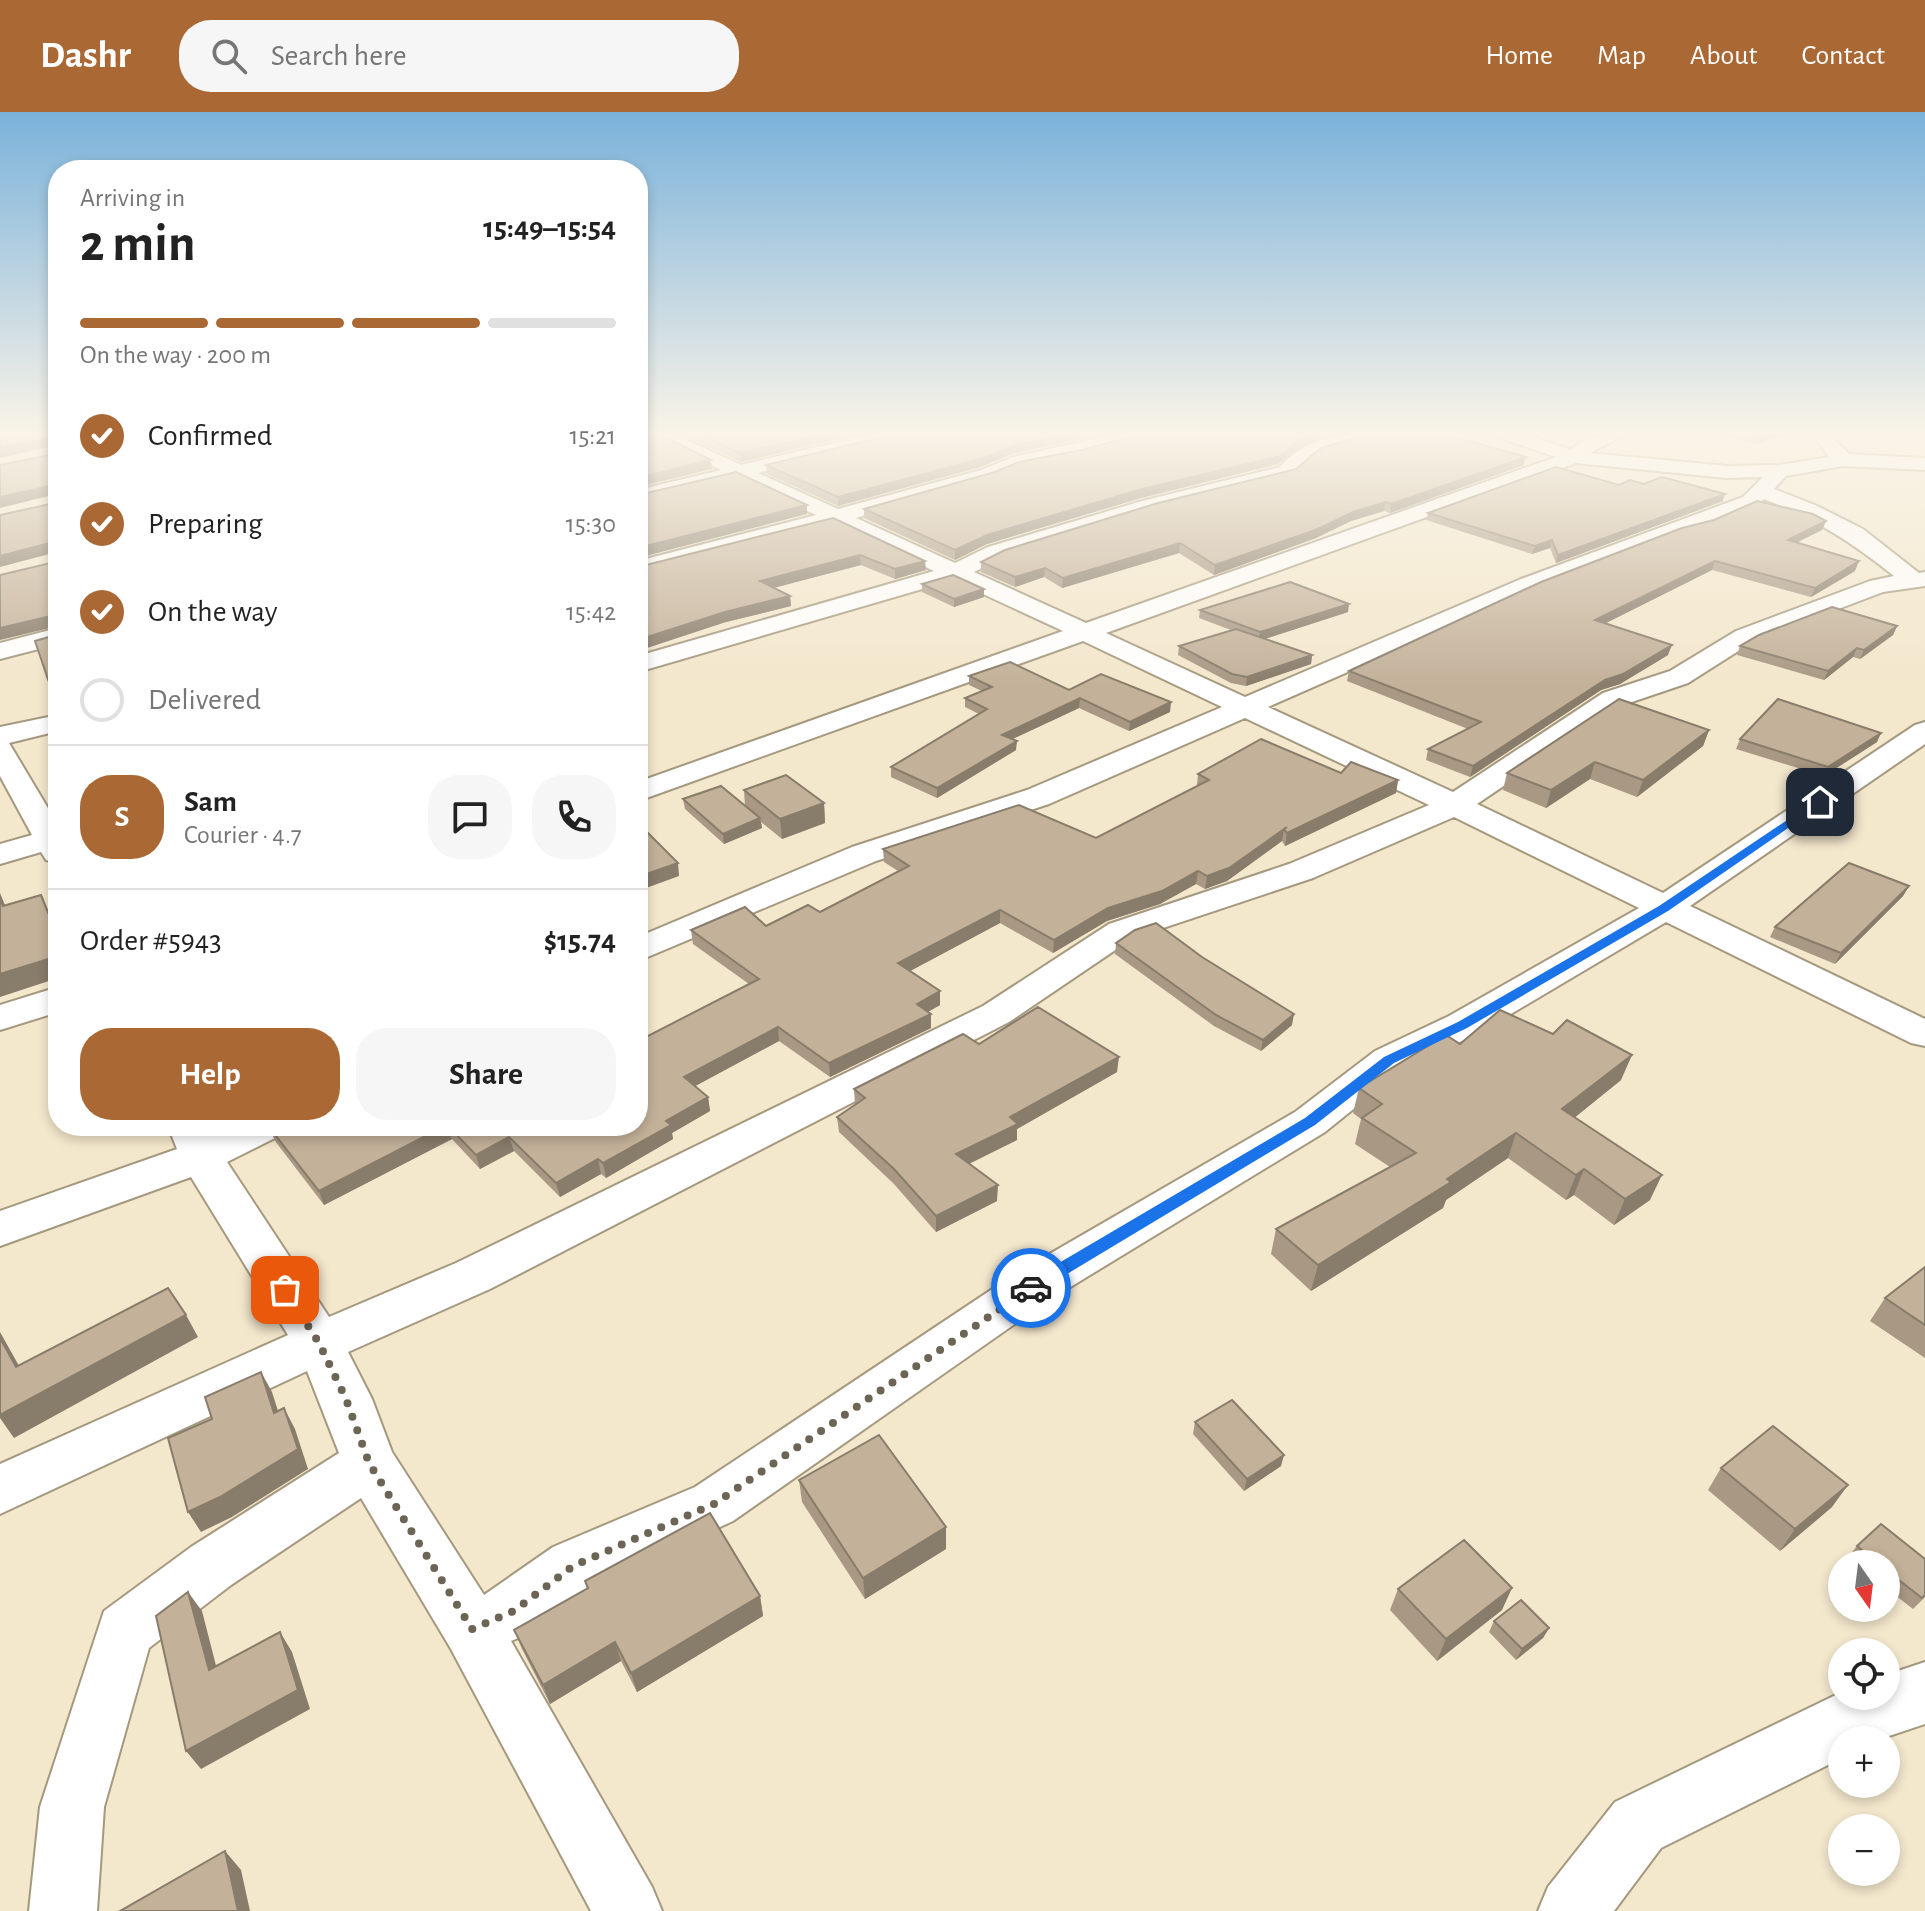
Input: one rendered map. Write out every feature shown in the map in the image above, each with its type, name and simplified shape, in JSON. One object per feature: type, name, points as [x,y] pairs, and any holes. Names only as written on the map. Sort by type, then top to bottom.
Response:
[{"type":"street","points":[[648,565],[831,518]]},
{"type":"street","points":[[843,518],[1455,805],[1925,1034]]},
{"type":"street","points":[[648,661],[955,572],[996,552],[1107,518]]},
{"type":"street","points":[[648,789],[1401,518]]},
{"type":"street","points":[[648,946],[864,854],[1038,797],[1247,709],[1529,584],[1670,529],[1709,518]]},
{"type":"street","points":[[1825,518],[1855,534],[1918,579]]},
{"type":"street","points":[[0,1490],[319,1343],[473,1276],[996,1014],[1121,931],[1301,871],[1455,805],[1613,699],[1679,677],[1745,636],[1878,586],[1918,579]]},
{"type":"street","points":[[0,651],[48,639]]},
{"type":"street","points":[[0,736],[48,725]]},
{"type":"street","points":[[472,1629],[514,1611],[573,1566],[714,1504],[1032,1287],[1310,1122],[1389,1060],[1463,1025],[1663,909],[1925,731]]},
{"type":"street","points":[[0,749],[48,831]]},
{"type":"street","points":[[0,854],[48,844]]},
{"type":"street","points":[[0,1018],[48,1002]]},
{"type":"street","points":[[0,1229],[195,1141],[218,1136]]},
{"type":"street","points":[[195,1141],[319,1343],[346,1399],[369,1463],[472,1629],[628,1911]]},
{"type":"street","points":[[63,1911],[72,1807],[125,1631],[211,1566],[369,1463]]},
{"type":"street","points":[[1572,1911],[1638,1825],[1868,1712],[1925,1693]]},
{"type":"building","points":[[0,518],[48,518],[48,543],[0,556]]},
{"type":"building","points":[[648,518],[756,518],[648,545]]},
{"type":"building","points":[[833,518],[925,561],[895,569],[860,555],[760,581],[790,596],[725,612],[648,637],[648,564]]},
{"type":"building","points":[[884,518],[1044,518],[987,535],[955,550]]},
{"type":"building","points":[[1109,518],[1341,518],[1215,565],[1180,543],[1063,578],[1045,568],[1015,577],[981,562],[1005,550]]},
{"type":"building","points":[[1444,518],[1659,518],[1558,555],[1552,540],[1535,546]]},
{"type":"building","points":[[1820,518],[1826,521],[1788,540],[1859,561],[1815,588],[1715,561],[1595,620],[1672,645],[1623,674],[1605,680],[1473,766],[1428,749],[1481,722],[1349,671],[1541,582],[1682,528],[1714,520]]},
{"type":"building","points":[[48,564],[48,617],[0,628],[0,575]]},
{"type":"building","points":[[953,575],[984,589],[954,599],[922,584]]},
{"type":"building","points":[[1290,582],[1349,604],[1260,632],[1200,610]]},
{"type":"building","points":[[1832,607],[1897,626],[1864,650],[1857,648],[1828,671],[1740,646],[1759,635]]},
{"type":"building","points":[[1236,629],[1312,655],[1247,677],[1232,674],[1179,646]]},
{"type":"building","points":[[48,637],[48,679],[35,641]]},
{"type":"building","points":[[1010,662],[1069,690],[1101,674],[1171,702],[1130,722],[1080,698],[1002,735],[1017,741],[937,788],[891,767],[987,709],[965,698],[992,687],[969,676]]},
{"type":"building","points":[[1619,699],[1709,730],[1643,780],[1595,762],[1551,790],[1507,773]]},
{"type":"building","points":[[1778,699],[1881,733],[1828,767],[1740,739]]},
{"type":"building","points":[[1261,739],[1341,773],[1351,762],[1398,780],[1287,833],[1284,829],[1229,868],[1207,876],[1198,871],[1162,891],[1108,908],[1054,940],[1000,910],[898,963],[940,991],[917,1004],[931,1014],[829,1063],[778,1027],[684,1077],[708,1097],[666,1121],[671,1125],[603,1163],[598,1159],[556,1183],[509,1137],[476,1155],[458,1136],[648,1136],[648,1036],[759,979],[691,930],[745,907],[766,926],[808,905],[820,912],[909,866],[883,849],[1019,805],[1096,838],[1209,780],[1198,774]]},
{"type":"building","points":[[786,775],[824,803],[780,819],[744,790]]},
{"type":"building","points":[[721,786],[760,818],[723,834],[683,799]]},
{"type":"building","points":[[648,833],[678,863],[648,874]]},
{"type":"building","points":[[1849,863],[1909,886],[1841,953],[1775,927]]},
{"type":"building","points":[[41,895],[48,912],[48,959],[0,974],[0,899],[3,906]]},
{"type":"building","points":[[1156,923],[1202,957],[1294,1014],[1263,1040],[1216,1015],[1116,943],[1135,930]]},
{"type":"building","points":[[1038,1007],[1119,1057],[1010,1117],[1018,1124],[956,1154],[998,1185],[936,1216],[894,1169],[837,1117],[865,1098],[854,1089],[963,1034],[979,1044]]},
{"type":"building","points":[[1500,1010],[1553,1034],[1567,1020],[1632,1055],[1562,1109],[1662,1175],[1625,1199],[1584,1169],[1576,1175],[1516,1133],[1447,1179],[1451,1182],[1318,1265],[1276,1229],[1416,1153],[1362,1118],[1382,1104],[1359,1088],[1446,1035],[1460,1044]]},
{"type":"building","points":[[276,1136],[426,1136],[319,1191]]},
{"type":"building","points":[[1925,1267],[1925,1325],[1885,1298]]},
{"type":"building","points":[[168,1288],[186,1315],[0,1415],[0,1338],[16,1367]]},
{"type":"building","points":[[261,1372],[274,1413],[284,1408],[298,1449],[220,1497],[188,1512],[168,1438],[212,1419],[205,1397]]},
{"type":"building","points":[[1232,1400],[1284,1455],[1247,1479],[1195,1422]]},
{"type":"building","points":[[1773,1426],[1848,1485],[1795,1529],[1721,1468]]},
{"type":"building","points":[[879,1435],[946,1527],[863,1578],[799,1480]]},
{"type":"building","points":[[710,1513],[760,1596],[631,1673],[615,1642],[543,1685],[514,1630],[588,1588],[585,1581]]},
{"type":"building","points":[[1881,1524],[1925,1559],[1925,1595],[1922,1598],[1900,1581],[1900,1550],[1862,1550],[1857,1546]]},
{"type":"building","points":[[1464,1540],[1512,1588],[1446,1639],[1398,1589]]},
{"type":"building","points":[[188,1592],[209,1670],[280,1632],[298,1690],[186,1751],[156,1616]]},
{"type":"building","points":[[1521,1600],[1549,1628],[1522,1649],[1494,1621]]},
{"type":"building","points":[[225,1851],[238,1911],[120,1911]]},
{"type":"way so far","points":[[285,1290],[319,1343],[346,1399],[369,1463],[472,1629],[514,1611],[573,1566],[714,1504],[1031,1288]]},
{"type":"route","points":[[1031,1288],[1310,1122],[1389,1060],[1463,1025],[1663,909],[1820,802]]}]
